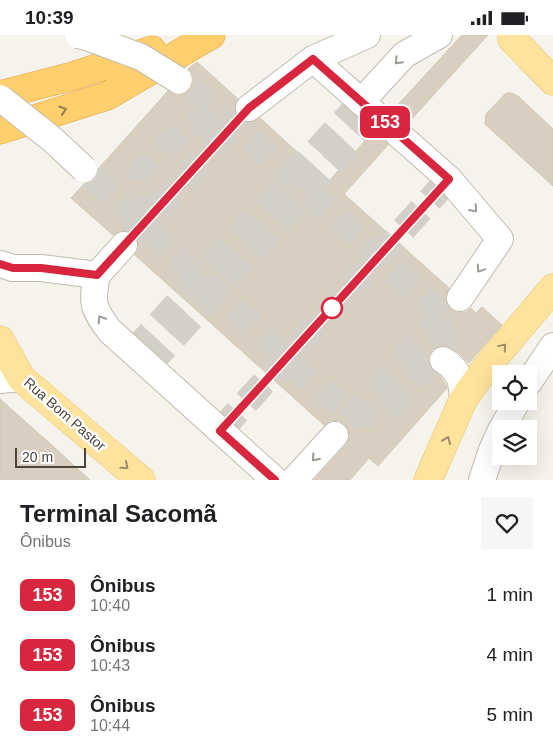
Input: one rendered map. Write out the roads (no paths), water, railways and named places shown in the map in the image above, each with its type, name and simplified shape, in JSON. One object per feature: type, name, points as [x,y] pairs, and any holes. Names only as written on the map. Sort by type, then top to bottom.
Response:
[{"type":"highway","points":[[0,96],[73,76],[198,35]]},
{"type":"highway","points":[[0,130],[107,96],[211,35]]},
{"type":"main road","points":[[509,37],[553,59]]},
{"type":"main road","points":[[509,37],[553,81]]},
{"type":"main road","points":[[428,480],[463,400],[484,370],[553,288]]},
{"type":"main road","name":"Rua Bom Pastor","points":[[0,340],[7,375],[140,480]]},
{"type":"street","points":[[78,35],[141,57],[178,80]]},
{"type":"street","points":[[249,108],[313,59],[367,35]]},
{"type":"street","points":[[361,101],[404,55],[439,35]]},
{"type":"street","points":[[313,59],[449,179],[500,239],[460,298]]},
{"type":"street","points":[[0,96],[53,140],[87,172]]},
{"type":"street","points":[[124,245],[97,275],[93,295],[98,315],[110,331],[275,480]]},
{"type":"street","points":[[0,264],[13,268],[41,268],[97,275]]},
{"type":"street","points":[[537,370],[553,346]]},
{"type":"street","points":[[443,360],[458,372],[462,381],[463,400]]},
{"type":"street","points":[[294,480],[335,435]]},
{"type":"street","points":[[482,480],[492,450]]},
{"type":"tunnel","points":[[91,176],[307,377],[348,412],[377,415],[384,413],[442,352],[444,348],[441,314],[236,126],[178,80]]},
{"type":"tunnel","points":[[133,352],[361,102]]},
{"type":"tunnel","points":[[132,237],[245,113]]},
{"type":"tunnel","points":[[148,366],[376,115]]},
{"type":"tunnel","points":[[138,220],[139,175],[189,126],[193,124],[236,126]]},
{"type":"tunnel","points":[[220,431],[449,179]]},
{"type":"tunnel","points":[[348,421],[449,310]]}]
